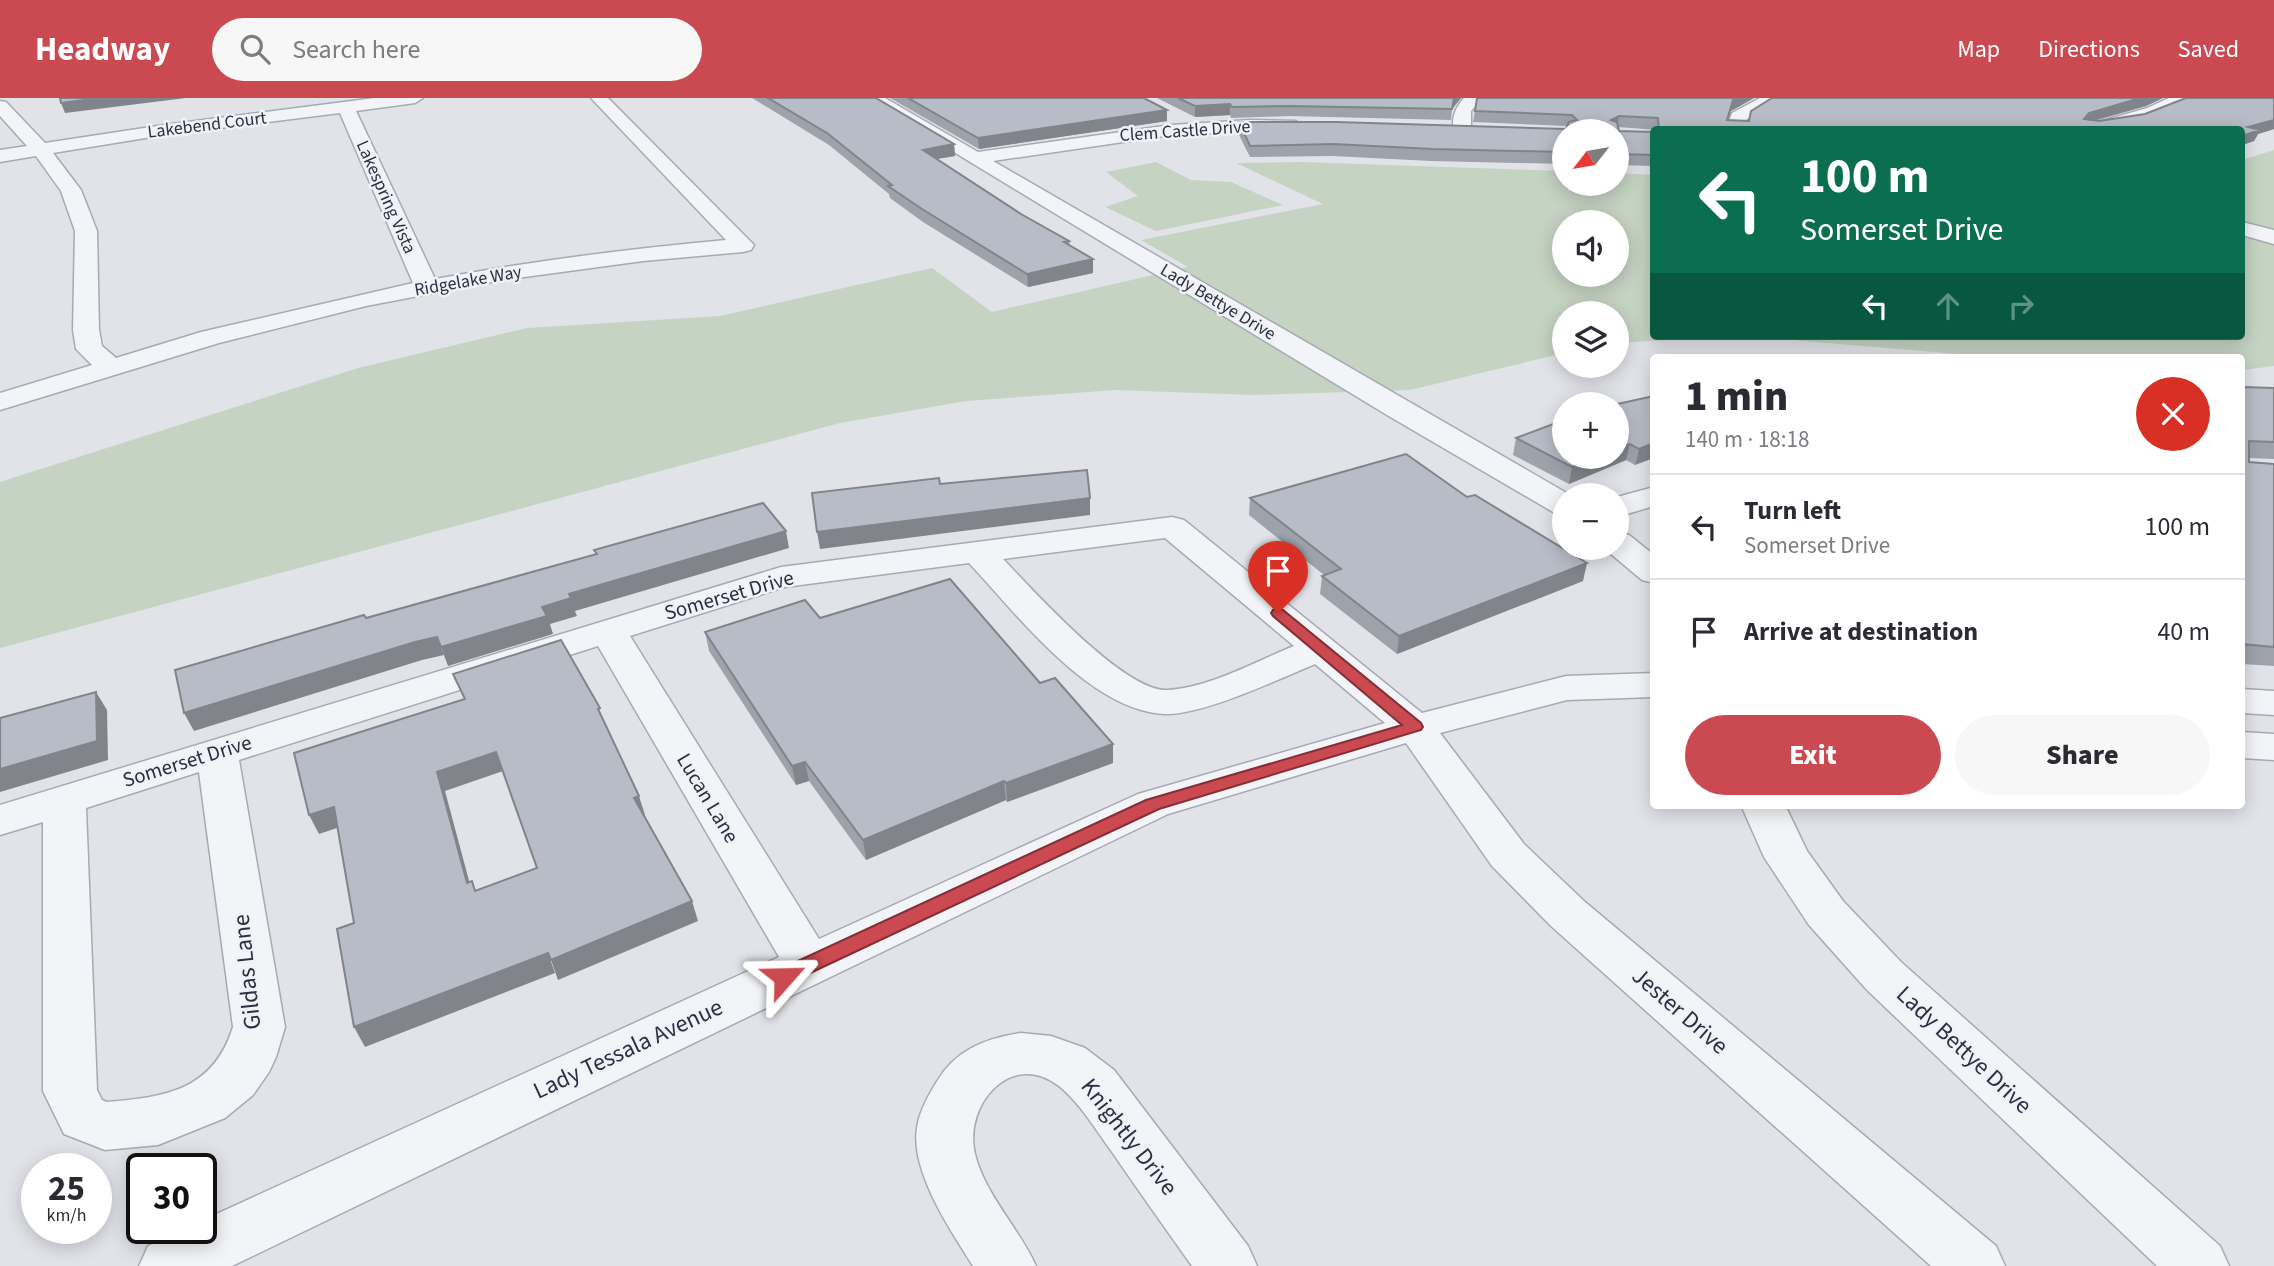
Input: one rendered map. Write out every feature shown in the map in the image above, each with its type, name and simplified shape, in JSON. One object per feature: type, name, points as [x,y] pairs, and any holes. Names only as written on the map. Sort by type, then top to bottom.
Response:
[{"type":"street","points":[[22,98],[0,104],[40,149],[71,190],[86,231],[86,330],[89,349],[112,368]]},
{"type":"street","name":"Lakebend Court","points":[[0,156],[164,130],[415,98]]},
{"type":"street","name":"Ridgelake Way","points":[[0,402],[210,337],[427,288],[502,273],[617,258],[743,246],[599,98]]},
{"type":"street","name":"Lady Bettye Drive","points":[[873,98],[1552,498]]},
{"type":"street","points":[[1462,130],[1460,116],[1467,103],[1475,98]]},
{"type":"street","points":[[1736,126],[1738,117],[1773,98]]},
{"type":"street","points":[[2105,126],[2153,112],[2183,98]]},
{"type":"street","name":"Lakespring Vista","points":[[346,107],[427,288]]},
{"type":"street","points":[[1165,111],[1196,127]]},
{"type":"street","name":"Clem Castle Drive","points":[[976,159],[1130,133],[1196,127],[1315,126]]},
{"type":"street","points":[[2245,229],[2274,237]]},
{"type":"street","points":[[1629,504],[1650,497]]},
{"type":"street","name":"Somerset Drive","points":[[0,820],[781,577],[1172,527],[1415,727]]},
{"type":"street","points":[[1629,551],[1650,570]]},
{"type":"street","points":[[977,552],[1095,670],[1133,696],[1163,703],[1204,693],[1321,648]]},
{"type":"street","name":"Lucan Lane","points":[[608,631],[809,965]]},
{"type":"street","name":"Lady Tessala Avenue","points":[[169,1266],[1153,804],[1415,727],[1566,688],[1650,685]]},
{"type":"street","points":[[2245,701],[2274,703]]},
{"type":"street","name":"Jester Drive","points":[[1415,727],[1508,855],[1568,914],[1975,1266]]},
{"type":"street","points":[[2245,745],[2274,747]]},
{"type":"street","name":"Gildas Lane","points":[[64,800],[70,1091],[83,1117],[105,1126],[158,1121],[206,1102],[234,1079],[250,1057],[259,1027],[217,752]]},
{"type":"street","name":"Lady Bettye Drive","points":[[1765,809],[1787,857],[1826,913],[1884,976],[2197,1265]]},
{"type":"street","name":"Knightly Drive","points":[[1006,1266],[949,1168],[944,1134],[950,1107],[965,1081],[990,1060],[1014,1053],[1041,1054],[1068,1064],[1095,1086],[1227,1266]]},
{"type":"green space","points":[[2274,150],[2274,366],[2245,370],[2245,354],[1957,354],[1793,340],[2245,340],[2245,159]]},
{"type":"green space","points":[[1156,162],[1191,180],[1231,182],[1283,205],[1156,231],[1105,207],[1138,196],[1106,172]]},
{"type":"green space","points":[[1302,162],[1552,171],[1552,196],[1629,196],[1629,174],[1650,175],[1650,340],[1669,340],[1629,342],[1629,301],[1552,301],[1552,356],[1410,390],[1253,395],[1116,390],[966,401],[840,423],[0,648],[0,482],[358,368],[527,328],[720,316],[932,268],[992,312],[1188,267],[1141,240],[1323,204],[1236,163]]},
{"type":"building","points":[[60,98],[100,98],[61,103]]},
{"type":"building","points":[[768,98],[876,98],[954,144],[923,150],[1021,214],[1069,241],[1064,242],[1093,259],[1027,274],[888,186],[892,185],[827,133]]},
{"type":"building","points":[[908,98],[1144,98],[1167,110],[978,138]]},
{"type":"building","points":[[1178,98],[1454,98],[1452,109],[1232,107],[1230,104],[1195,106]]},
{"type":"building","points":[[1477,98],[1737,98],[1733,100],[1727,120],[1749,121],[1751,111],[1772,98],[2140,98],[2089,113],[2084,119],[2099,121],[2145,114],[2186,98],[2274,98],[2274,120],[2248,127],[2260,130],[2245,135],[2245,126],[1659,126],[1658,118],[1619,116],[1613,119],[1576,119],[1572,115],[1475,111]]},
{"type":"building","points":[[1239,122],[1552,129],[1552,152],[1333,144],[1250,146]]},
{"type":"building","points":[[1629,131],[1650,132],[1650,155],[1629,154]]},
{"type":"building","points":[[2245,387],[2274,388],[2274,442],[2249,441],[2249,462],[2274,464],[2274,647],[2245,644]]},
{"type":"building","points":[[1650,397],[1650,445],[1639,449],[1630,444],[1629,401]]},
{"type":"building","points":[[1552,424],[1552,457],[1516,438]]},
{"type":"building","points":[[1406,454],[1467,497],[1475,495],[1552,542],[1552,560],[1582,560],[1587,563],[1399,636],[1322,576],[1341,569],[1250,498]]},
{"type":"building","points":[[1087,470],[1090,498],[817,532],[812,493],[939,478],[940,484]]},
{"type":"building","points":[[763,503],[786,531],[569,594],[571,598],[542,607],[547,616],[441,647],[437,637],[415,642],[184,713],[175,670],[364,615],[366,618],[597,554],[594,550]]},
{"type":"building","points":[[950,579],[1040,683],[1055,678],[1113,744],[1006,783],[1004,781],[863,840],[805,762],[792,766],[705,632],[805,600],[820,618]]},
{"type":"building","points":[[561,640],[600,708],[598,709],[639,796],[634,798],[692,901],[551,960],[548,953],[354,1027],[337,929],[354,923],[334,807],[309,815],[294,753],[465,699],[453,674]],"holes":[[[496,752],[537,868],[475,891],[472,881],[467,883],[437,772]]]},
{"type":"building","points":[[96,692],[97,741],[0,769],[0,718]]},
{"type":"route","points":[[784,977],[1153,804],[1415,727],[1278,613]]}]
